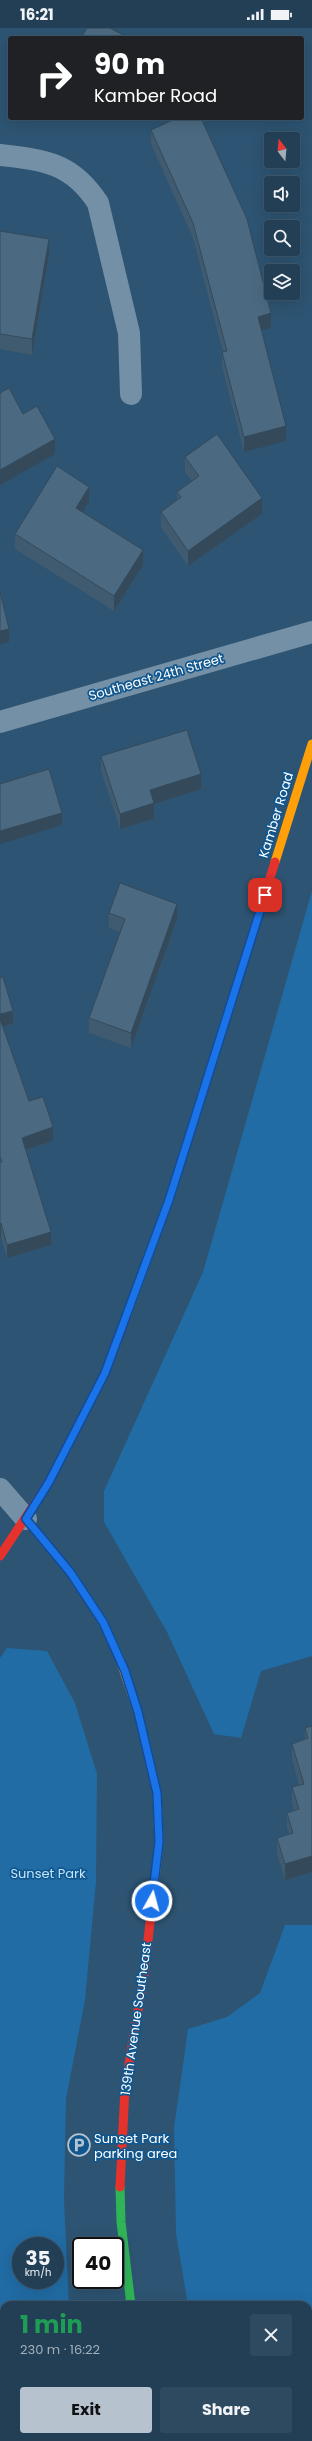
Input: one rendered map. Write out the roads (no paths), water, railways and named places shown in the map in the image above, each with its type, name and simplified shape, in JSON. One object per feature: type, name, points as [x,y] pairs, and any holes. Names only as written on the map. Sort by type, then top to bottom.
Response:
[{"type":"street","points":[[0,155],[32,159],[58,166],[74,174],[87,186],[98,203],[129,334],[131,394]]},
{"type":"street","name":"Southeast 24th Street","points":[[0,722],[312,632]]},
{"type":"street","name":"Kamber Road","points":[[0,1556],[26,1519],[49,1482],[108,1366],[169,1200],[312,744]]},
{"type":"street","name":"139th Avenue Southeast","points":[[0,1489],[70,1572],[103,1622],[125,1671],[138,1712],[157,1793],[159,1842],[144,1975],[125,2088],[120,2161],[121,2222],[131,2301]]},
{"type":"place","name":"Sunset Park parking area","points":[[79,2145]]},
{"type":"park label","name":"Sunset Park","points":[[48,1873]]}]
